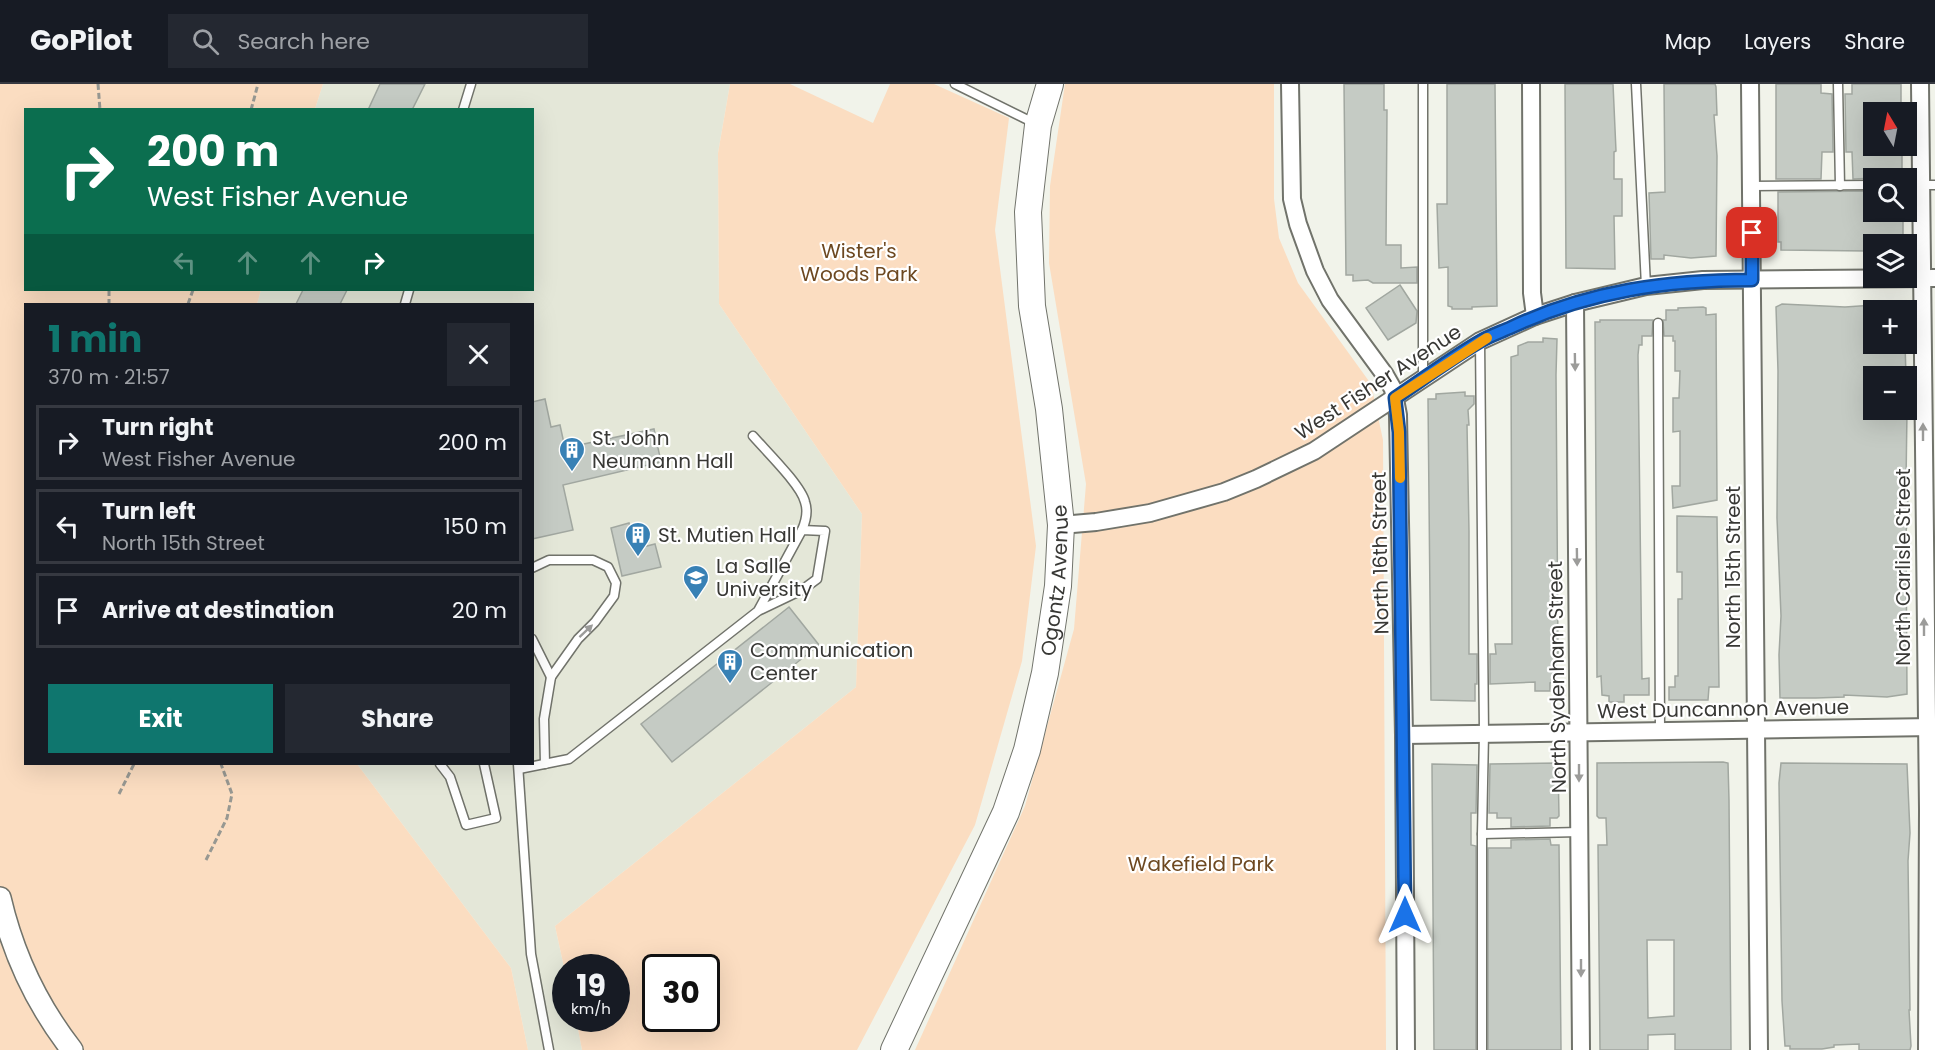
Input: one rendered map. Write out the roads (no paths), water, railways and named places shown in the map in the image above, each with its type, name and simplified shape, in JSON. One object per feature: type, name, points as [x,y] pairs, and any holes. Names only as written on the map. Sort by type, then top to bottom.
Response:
[{"type":"main road","name":"Ogontz Avenue","points":[[894,1050],[1006,812],[1027,750],[1046,673],[1058,586],[1061,525],[1049,409],[1032,306],[1028,212],[1038,125],[1050,84]]},
{"type":"street","name":"North 16th Street","points":[[1290,84],[1292,199],[1298,224],[1315,271],[1330,300],[1385,375],[1395,398],[1399,432],[1406,1050]]},
{"type":"street","points":[[1531,84],[1534,316]]},
{"type":"street","name":"North 15th Street","points":[[1750,84],[1759,1050]]},
{"type":"street","name":"North Carlisle Street","points":[[1920,84],[1921,185],[1929,279],[1931,810],[1927,1050]]},
{"type":"street","name":"West Fisher Avenue","points":[[1061,525],[1150,513],[1224,492],[1314,451],[1480,341],[1534,316],[1575,303],[1646,286],[1703,280],[1929,279]]},
{"type":"street","name":"North Sydenham Street","points":[[1575,303],[1581,1050]]},
{"type":"street","name":"West Duncannon Avenue","points":[[1404,735],[1930,728]]},
{"type":"street","points":[[0,898],[24,970],[48,1016],[72,1050]]},
{"type":"lane","points":[[464,108],[471,84]]},
{"type":"lane","points":[[955,84],[1038,125]]},
{"type":"lane","points":[[1423,84],[1423,379]]},
{"type":"lane","points":[[1636,84],[1646,286]]},
{"type":"lane","points":[[1838,84],[1840,186]]},
{"type":"lane","points":[[1752,186],[1863,185]]},
{"type":"lane","points":[[1658,323],[1660,732]]},
{"type":"lane","points":[[1480,341],[1484,733],[1482,1050]]},
{"type":"lane","points":[[753,436],[792,481],[805,501],[806,520],[758,611]]},
{"type":"lane","points":[[534,765],[569,759],[758,611],[802,590],[816,579],[825,531],[802,530]]},
{"type":"lane","points":[[534,567],[549,560],[593,560],[608,567],[616,583],[614,596],[596,622],[578,639],[551,677],[544,719],[545,764]]},
{"type":"lane","points":[[534,643],[551,677]]},
{"type":"lane","points":[[441,765],[450,777],[466,825],[496,818],[484,765]]},
{"type":"lane","points":[[519,766],[531,954],[549,1050]]},
{"type":"lane","points":[[1482,834],[1580,832]]},
{"type":"place","name":"St. John Neumann Hall","points":[[572,473]]},
{"type":"place","name":"St. Mutien Hall","points":[[638,558]]},
{"type":"place","name":"La Salle University","points":[[696,601]]},
{"type":"place","name":"Communication Center","points":[[730,685]]},
{"type":"park label","name":"Wister's Woods Park","points":[[859,262]]},
{"type":"park label","name":"Wakefield Park","points":[[1201,864]]}]
